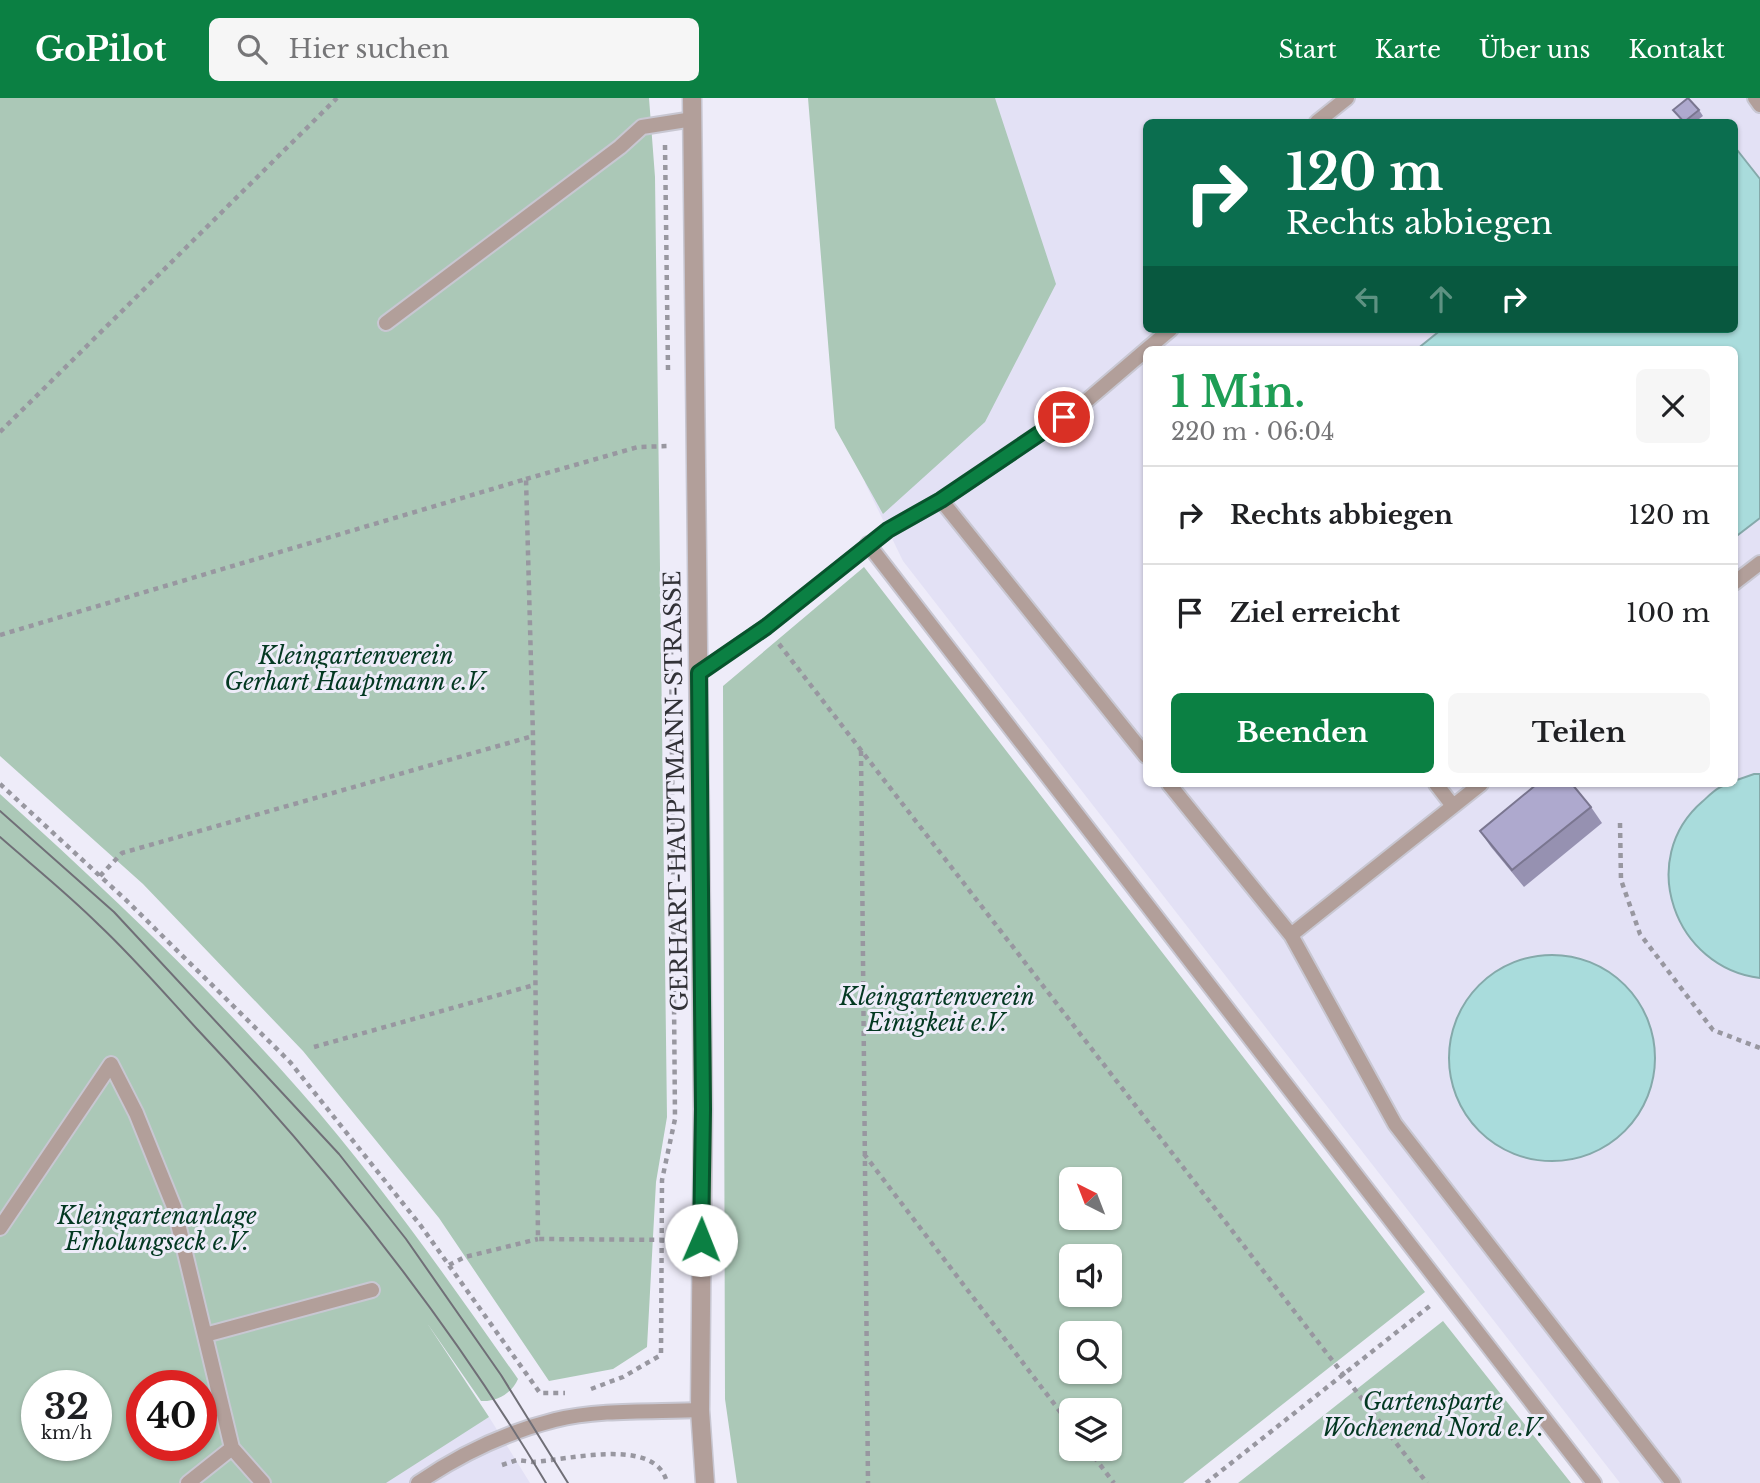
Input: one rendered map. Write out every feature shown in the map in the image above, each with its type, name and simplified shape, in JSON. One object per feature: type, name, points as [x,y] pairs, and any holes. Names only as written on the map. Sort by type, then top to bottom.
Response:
[{"type":"street","name":"GERHART-HAUPTMANN-STRASSE","points":[[692,98],[703,1109],[700,1410],[705,1483]]},
{"type":"lane","points":[[1321,119],[1347,98]]},
{"type":"lane","points":[[1755,98],[1760,105]]},
{"type":"lane","points":[[386,323],[620,147],[642,127],[693,119]]},
{"type":"lane","points":[[1151,346],[1166,333]]},
{"type":"lane","points":[[699,673],[766,627],[868,544],[941,500],[1084,403],[1143,353]]},
{"type":"lane","points":[[941,500],[1143,752]]},
{"type":"lane","points":[[868,544],[1594,1483]]},
{"type":"lane","points":[[1738,580],[1760,563]]},
{"type":"lane","points":[[1171,787],[1291,935],[1395,1124],[1673,1483]]},
{"type":"lane","points":[[1438,787],[1453,806]]},
{"type":"lane","points":[[1291,935],[1477,787]]},
{"type":"lane","points":[[0,1228],[111,1064],[136,1113],[174,1207],[232,1448],[263,1483]]},
{"type":"lane","points":[[205,1335],[372,1290]]},
{"type":"lane","points":[[418,1483],[444,1465],[491,1443],[555,1420],[700,1410]]},
{"type":"lane","points":[[188,1483],[232,1448]]},
{"type":"path","points":[[0,432],[337,98]]},
{"type":"path","points":[[664,124],[668,379]]},
{"type":"path","points":[[669,433],[669,460]]},
{"type":"path","points":[[0,635],[638,447],[669,446]]},
{"type":"path","points":[[526,479],[533,736],[538,1239]]},
{"type":"path","points":[[766,627],[1427,1483]]},
{"type":"path","points":[[585,1390],[623,1377],[661,1355],[662,1180],[675,1119],[671,636]]},
{"type":"path","points":[[100,876],[121,853],[533,736]]},
{"type":"path","points":[[861,750],[868,1483]]},
{"type":"path","points":[[0,784],[100,876],[290,1062],[354,1139],[449,1265],[540,1394],[574,1393]]},
{"type":"path","points":[[1620,823],[1621,880],[1640,934],[1713,1030],[1760,1048]]},
{"type":"path","points":[[314,1047],[534,985]]},
{"type":"path","points":[[863,1154],[1059,1410]]},
{"type":"path","points":[[449,1265],[465,1257],[538,1239],[701,1240]]},
{"type":"path","points":[[1206,1483],[1446,1294]]},
{"type":"path","points":[[492,1468],[517,1460],[533,1462],[635,1454],[653,1461],[664,1472],[667,1483]]},
{"type":"path","points":[[1097,1461],[1114,1483]]},
{"type":"shaded area","points":[[854,98],[1760,98],[1760,1483],[1620,1483],[903,561],[865,483]]},
{"type":"shaded area","points":[[1738,151],[1760,179],[1760,518],[1738,535],[1738,346],[1421,346],[1437,333],[1738,333]]},
{"type":"shaded area","points":[[1760,774],[1760,978],[1730,970],[1706,954],[1687,933],[1674,908],[1669,880],[1671,852],[1682,825],[1717,789],[1738,787],[1738,780]]},
{"type":"shaded area","points":[[1552,955],[1591,963],[1609,972],[1625,985],[1638,1001],[1647,1019],[1655,1058],[1647,1097],[1638,1115],[1625,1131],[1609,1144],[1591,1153],[1552,1161],[1513,1153],[1495,1144],[1479,1131],[1466,1115],[1457,1097],[1449,1058],[1457,1019],[1466,1001],[1479,985],[1495,972],[1513,963]]},
{"type":"shaded area","points":[[489,1417],[530,1483],[386,1483],[401,1471]]},
{"type":"green space","name":"Kleingartenverein Gerhart Hauptmann e.V.","points":[[0,98],[649,98],[655,177],[667,1117],[656,1182],[647,1347],[613,1369],[549,1381],[439,1218],[303,1051],[143,884],[0,756]]},
{"type":"green space","points":[[808,98],[995,98],[1056,284],[985,422],[883,514],[835,428]]},
{"type":"green space","name":"Kleingartenverein Einigkeit e.V.","points":[[864,567],[1425,1292],[1183,1483],[737,1483],[725,1399],[723,686]]},
{"type":"green space","name":"Kleingartenanlage Erholungseck e.V.","points":[[0,794],[155,939],[230,1014],[301,1092],[386,1197],[518,1379],[503,1396],[481,1401],[427,1323],[489,1417],[386,1483],[0,1483]]},
{"type":"green space","name":"Gartensparte Wochenend Nord e.V.","points":[[1443,1321],[1571,1483],[1238,1483]]},
{"type":"building","points":[[1688,98],[1699,110],[1688,119],[1681,119],[1673,110]]},
{"type":"building","points":[[1533,787],[1574,787],[1591,807],[1512,870],[1480,831]]},
{"type":"tram line","points":[[0,811],[114,912],[339,1154],[406,1239],[501,1375],[568,1483]]},
{"type":"tram line","points":[[0,837],[125,950],[246,1082],[340,1191],[469,1362],[546,1483]]},
{"type":"route","points":[[701,1240],[703,1109],[699,673],[766,627],[868,544],[941,500],[1064,417]]}]
